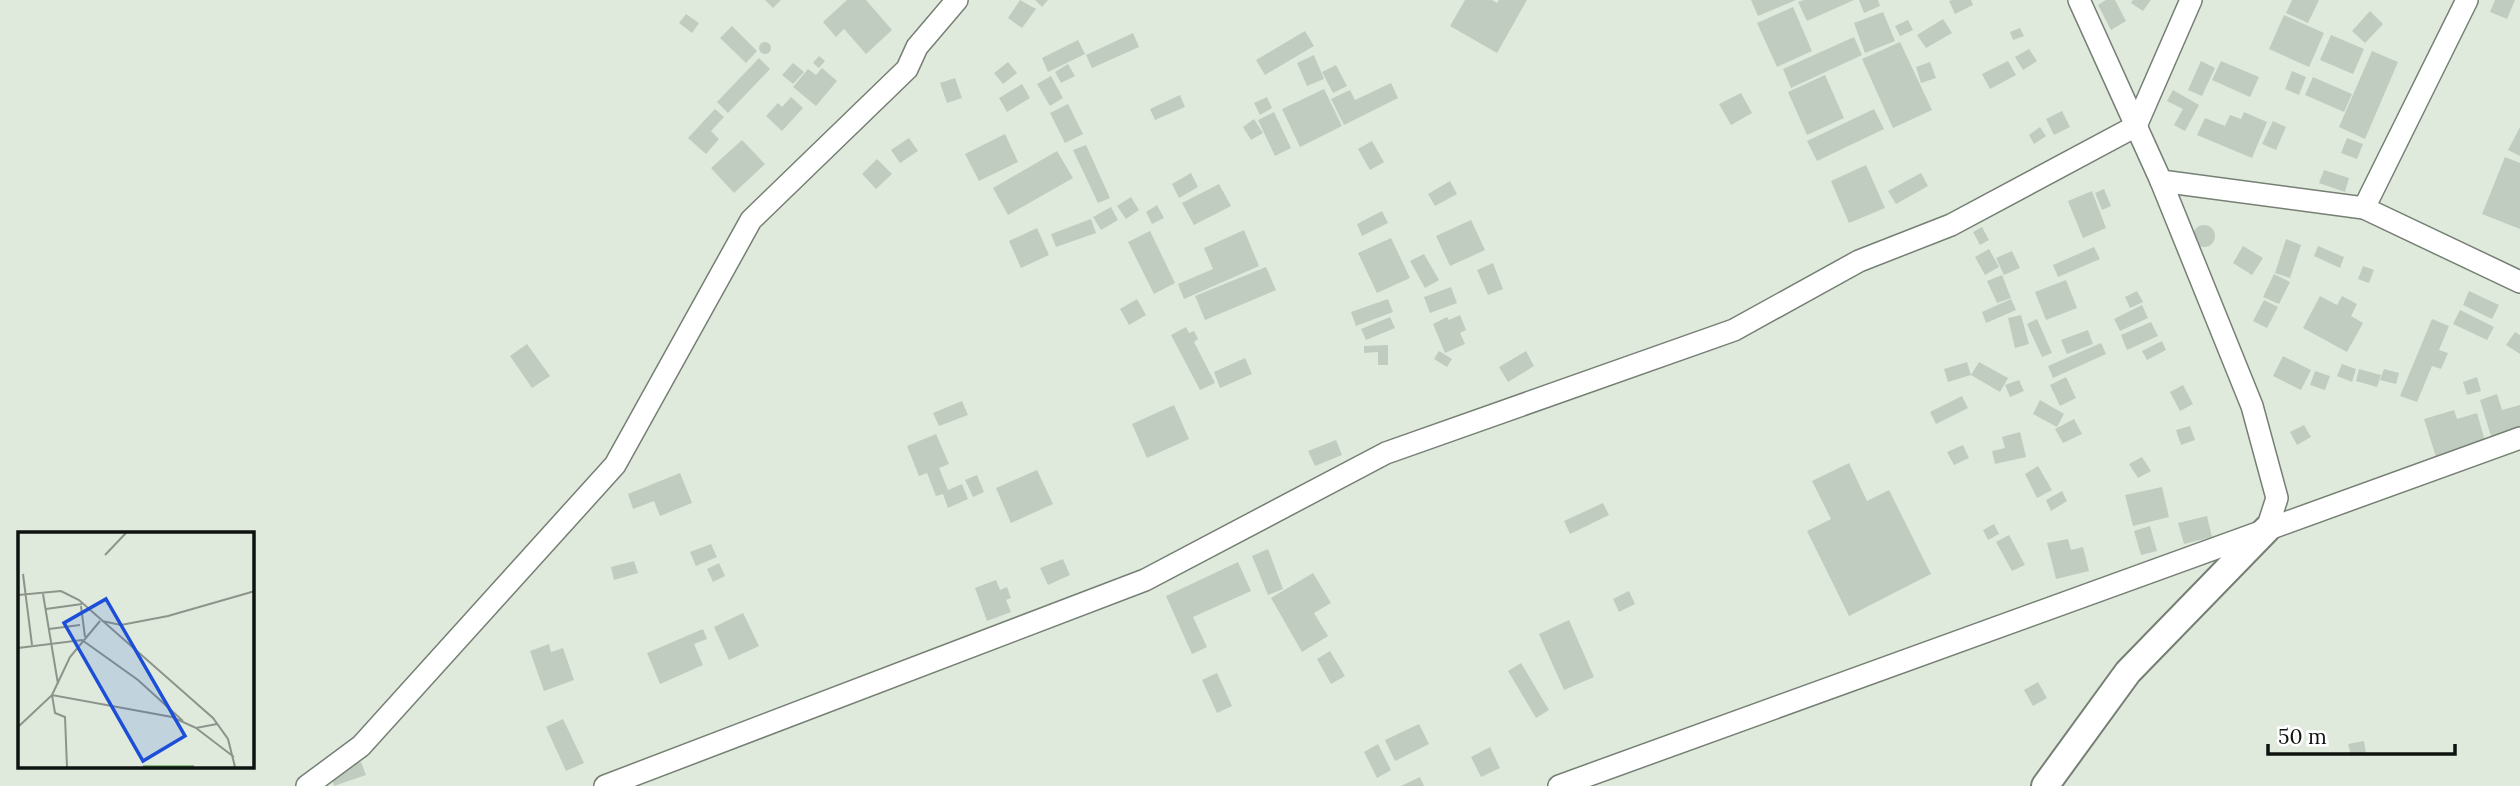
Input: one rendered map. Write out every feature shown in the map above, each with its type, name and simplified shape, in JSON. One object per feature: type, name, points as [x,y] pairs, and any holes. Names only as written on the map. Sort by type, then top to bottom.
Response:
[{"type":"street","points":[[307,786],[362,746],[615,465],[751,219],[907,69],[917,47],[957,0]]},
{"type":"street","points":[[2045,786],[2127,672],[2267,530],[2277,498],[2252,406],[2161,181],[2079,0]]},
{"type":"street","points":[[605,786],[1145,580],[1385,453],[1734,330],[1859,261],[1951,225],[2136,125],[2191,0]]},
{"type":"street","points":[[2364,208],[2467,0]]},
{"type":"street","points":[[2161,181],[2364,208],[2520,282]]},
{"type":"street","points":[[1559,786],[2520,438]]},
{"type":"building","points":[[765,0],[781,0],[773,8]]},
{"type":"building","points":[[847,0],[866,0],[892,30],[866,54],[844,29],[836,37],[823,22]]},
{"type":"building","points":[[1020,0],[1036,9],[1022,28],[1008,18]]},
{"type":"building","points":[[1035,0],[1048,0],[1042,7]]},
{"type":"building","points":[[1465,0],[1492,0],[1497,3],[1499,0],[1527,0],[1497,53],[1450,26]]},
{"type":"building","points":[[1751,0],[1796,0],[1758,16]]},
{"type":"building","points":[[1854,0],[1807,21],[1798,2]]},
{"type":"building","points":[[1859,0],[1878,0],[1880,6],[1864,13]]},
{"type":"building","points":[[1971,0],[1973,5],[1955,14],[1949,1]]},
{"type":"building","points":[[2106,0],[2115,0],[2126,21],[2111,30],[2098,5]]},
{"type":"building","points":[[2133,0],[2151,0],[2143,11],[2131,3]]},
{"type":"building","points":[[2292,0],[2319,0],[2308,23],[2286,13]]},
{"type":"building","points":[[2495,0],[2515,0],[2507,19],[2490,12]]},
{"type":"building","points":[[1793,7],[1812,51],[1777,67],[1757,23]]},
{"type":"building","points":[[2370,11],[2383,24],[2365,43],[2352,31]]},
{"type":"building","points":[[1883,12],[1895,41],[1865,53],[1854,23]]},
{"type":"building","points":[[686,14],[699,23],[692,33],[679,23]]},
{"type":"building","points":[[2284,15],[2324,33],[2309,67],[2269,49]]},
{"type":"building","points":[[1943,19],[1952,33],[1926,48],[1917,35]]},
{"type":"building","points":[[1908,20],[1913,30],[1900,36],[1895,26]]},
{"type":"building","points":[[732,26],[757,51],[746,63],[720,38]]},
{"type":"building","points":[[2020,28],[2024,36],[2013,40],[2010,32]]},
{"type":"building","points":[[1305,31],[1314,46],[1265,75],[1256,60]]},
{"type":"building","points":[[1133,33],[1139,47],[1092,68],[1086,55]]},
{"type":"building","points":[[2331,35],[2364,49],[2353,74],[2320,60]]},
{"type":"building","points":[[1854,37],[1862,55],[1791,88],[1783,69]]},
{"type":"building","points":[[1078,40],[1085,54],[1048,72],[1042,58]]},
{"type":"building","points":[[1900,42],[1932,110],[1893,128],[1862,59]]},
{"type":"building","points":[[760,43],[770,43],[770,53],[760,53]]},
{"type":"building","points":[[2029,49],[2037,61],[2023,70],[2015,57]]},
{"type":"building","points":[[2372,51],[2398,62],[2365,139],[2339,127]]},
{"type":"building","points":[[1314,55],[1324,79],[1307,86],[1297,63]]},
{"type":"building","points":[[819,56],[825,61],[819,68],[813,63]]},
{"type":"building","points":[[759,58],[770,69],[728,113],[717,102]]},
{"type":"building","points":[[2008,61],[2016,75],[1990,89],[1982,74]]},
{"type":"building","points":[[2201,61],[2215,68],[2202,96],[2188,90]]},
{"type":"building","points":[[2221,61],[2259,77],[2250,97],[2212,80]]},
{"type":"building","points":[[1008,62],[1017,73],[1003,84],[994,73]]},
{"type":"building","points":[[1930,62],[1936,78],[1921,83],[1916,67]]},
{"type":"building","points":[[793,63],[804,72],[793,84],[782,75]]},
{"type":"building","points":[[1068,64],[1075,76],[1061,83],[1055,72]]},
{"type":"building","points":[[1336,65],[1347,86],[1333,93],[1322,72]]},
{"type":"building","points":[[822,68],[837,81],[816,106],[793,87],[808,69],[816,75]]},
{"type":"building","points":[[2292,71],[2306,77],[2299,95],[2285,89]]},
{"type":"building","points":[[1825,75],[1844,118],[1807,135],[1788,92]]},
{"type":"building","points":[[1051,76],[1063,98],[1050,106],[1037,84]]},
{"type":"building","points":[[2313,77],[2352,94],[2344,112],[2305,95]]},
{"type":"building","points":[[955,78],[962,98],[947,103],[940,83]]},
{"type":"building","points":[[1391,83],[1398,98],[1344,125],[1331,99],[1350,90],[1355,100]]},
{"type":"building","points":[[1022,84],[1030,98],[1007,112],[999,98]]},
{"type":"building","points":[[1324,89],[1342,126],[1300,147],[1282,109]]},
{"type":"building","points":[[2173,90],[2199,105],[2185,131],[2174,125],[2183,109],[2167,101]]},
{"type":"building","points":[[1741,93],[1752,113],[1731,125],[1719,104]]},
{"type":"building","points":[[1180,95],[1185,107],[1155,120],[1150,109]]},
{"type":"building","points":[[791,97],[803,108],[782,131],[766,116],[778,103],[782,107]]},
{"type":"building","points":[[1267,97],[1272,108],[1260,115],[1254,103]]},
{"type":"building","points":[[1068,104],[1083,134],[1065,143],[1050,113]]},
{"type":"building","points":[[715,109],[724,117],[711,131],[719,139],[706,154],[688,138]]},
{"type":"building","points":[[1874,109],[1884,129],[1817,161],[1807,141]]},
{"type":"building","points":[[2062,111],[2070,127],[2054,135],[2046,119]]},
{"type":"building","points":[[1274,112],[1291,148],[1275,156],[1258,120]]},
{"type":"building","points":[[2244,112],[2267,122],[2252,158],[2197,135],[2205,118],[2225,126],[2230,115],[2241,119]]},
{"type":"building","points":[[1254,119],[1263,133],[1251,140],[1243,127]]},
{"type":"building","points":[[2273,121],[2286,127],[2276,150],[2262,144]]},
{"type":"building","points":[[2040,127],[2046,136],[2034,144],[2029,135]]},
{"type":"building","points":[[2520,127],[2520,156],[2508,150]]},
{"type":"building","points":[[1005,134],[1018,162],[979,181],[965,154]]},
{"type":"building","points":[[909,138],[918,151],[900,163],[891,150]]},
{"type":"building","points":[[2347,138],[2363,144],[2357,159],[2341,153]]},
{"type":"building","points":[[742,140],[765,164],[734,193],[711,168]]},
{"type":"building","points":[[1372,141],[1384,162],[1370,170],[1358,149]]},
{"type":"building","points":[[1086,145],[1110,198],[1098,203],[1073,150]]},
{"type":"building","points":[[1057,151],[1073,178],[1008,215],[993,188]]},
{"type":"building","points":[[2505,157],[2520,163],[2520,229],[2482,214]]},
{"type":"building","points":[[877,159],[892,174],[876,189],[862,174]]},
{"type":"building","points":[[1866,165],[1885,208],[1849,223],[1831,181]]},
{"type":"building","points":[[2324,170],[2349,178],[2345,192],[2319,183]]},
{"type":"building","points":[[1191,173],[1198,187],[1179,198],[1172,184]]},
{"type":"building","points":[[1921,173],[1928,186],[1896,204],[1888,191]]},
{"type":"building","points":[[1450,181],[1457,194],[1435,206],[1428,194]]},
{"type":"building","points":[[1219,184],[1231,206],[1194,225],[1182,203]]},
{"type":"building","points":[[2104,189],[2111,206],[2102,210],[2095,193]]},
{"type":"building","points":[[2092,191],[2106,228],[2083,238],[2068,201]]},
{"type":"building","points":[[1131,197],[1139,210],[1126,219],[1117,206]]},
{"type":"building","points":[[1157,205],[1164,218],[1152,224],[1146,212]]},
{"type":"building","points":[[1111,207],[1118,220],[1101,230],[1093,217]]},
{"type":"building","points":[[1382,211],[1388,223],[1362,236],[1357,224]]},
{"type":"building","points":[[1091,219],[1096,233],[1056,247],[1051,234]]},
{"type":"building","points":[[1471,220],[1485,250],[1450,266],[1436,236]]},
{"type":"building","points":[[2200,225],[2208,225],[2215,232],[2215,240],[2208,247],[2200,247],[2193,240],[2193,232]]},
{"type":"building","points":[[1982,227],[1989,240],[1980,245],[1973,232]]},
{"type":"building","points":[[1037,228],[1049,255],[1021,268],[1009,241]]},
{"type":"building","points":[[1244,230],[1259,266],[1184,299],[1178,284],[1213,269],[1204,248]]},
{"type":"building","points":[[1150,231],[1175,283],[1154,294],[1128,242]]},
{"type":"building","points":[[1391,238],[1410,278],[1377,293],[1358,253]]},
{"type":"building","points":[[2286,239],[2301,245],[2290,278],[2275,273]]},
{"type":"building","points":[[2243,246],[2263,258],[2252,275],[2233,263]]},
{"type":"building","points":[[2318,246],[2344,257],[2340,268],[2314,256]]},
{"type":"building","points":[[2094,247],[2100,259],[2058,277],[2053,265]]},
{"type":"building","points":[[1989,249],[1999,267],[1985,275],[1975,257]]},
{"type":"building","points":[[2012,251],[2020,268],[2004,275],[1996,258]]},
{"type":"building","points":[[1424,254],[1439,280],[1425,288],[1410,261]]},
{"type":"building","points":[[1493,263],[1503,289],[1488,295],[1477,270]]},
{"type":"building","points":[[2363,266],[2374,270],[2369,283],[2358,279]]},
{"type":"building","points":[[1266,267],[1276,290],[1205,320],[1195,296]]},
{"type":"building","points":[[2274,274],[2290,282],[2279,304],[2263,297]]},
{"type":"building","points":[[2002,275],[2011,298],[1997,303],[1987,281]]},
{"type":"building","points":[[2066,280],[2077,308],[2046,320],[2035,292]]},
{"type":"building","points":[[1451,287],[1457,303],[1430,313],[1424,297]]},
{"type":"building","points":[[2137,291],[2143,302],[2130,308],[2125,297]]},
{"type":"building","points":[[2469,291],[2499,305],[2492,319],[2463,305]]},
{"type":"building","points":[[2320,296],[2337,305],[2342,296],[2357,304],[2351,316],[2363,323],[2347,352],[2303,328]]},
{"type":"building","points":[[1137,299],[1146,315],[1129,325],[1120,309]]},
{"type":"building","points":[[1388,299],[1393,312],[1356,326],[1351,312]]},
{"type":"building","points":[[2011,299],[2016,310],[1986,323],[1982,312]]},
{"type":"building","points":[[2264,300],[2278,307],[2267,328],[2253,321]]},
{"type":"building","points":[[2142,305],[2148,318],[2120,331],[2114,319]]},
{"type":"building","points":[[2460,310],[2494,327],[2487,340],[2453,324]]},
{"type":"building","points":[[1460,315],[1466,330],[1460,333],[1465,344],[1445,353],[1433,324],[1447,317],[1449,320]]},
{"type":"building","points":[[2021,315],[2029,344],[2015,348],[2008,318]]},
{"type":"building","points":[[1390,317],[1395,328],[1366,340],[1361,329]]},
{"type":"building","points":[[2037,319],[2052,353],[2042,357],[2027,324]]},
{"type":"building","points":[[2432,319],[2449,326],[2439,350],[2448,353],[2441,369],[2432,366],[2417,402],[2400,396]]},
{"type":"building","points":[[2151,322],[2158,336],[2127,350],[2121,335]]},
{"type":"building","points":[[1186,327],[1189,333],[1194,331],[1198,339],[1194,342],[1215,383],[1200,390],[1171,335]]},
{"type":"building","points":[[2088,330],[2093,344],[2067,354],[2061,340]]},
{"type":"building","points":[[2515,332],[2520,335],[2520,354],[2506,345]]},
{"type":"building","points":[[2162,341],[2166,350],[2147,360],[2142,351]]},
{"type":"building","points":[[2101,343],[2106,354],[2053,378],[2048,366]]},
{"type":"building","points":[[527,344],[550,376],[532,388],[510,356]]},
{"type":"building","points":[[1388,345],[1388,365],[1378,365],[1378,352],[1364,353],[1364,346]]},
{"type":"building","points":[[1439,351],[1452,359],[1447,367],[1434,359]]},
{"type":"building","points":[[1526,351],[1534,366],[1508,382],[1499,367]]},
{"type":"building","points":[[2283,356],[2311,370],[2301,390],[2273,376]]},
{"type":"building","points":[[1245,358],[1252,374],[1220,388],[1214,372]]},
{"type":"building","points":[[1967,362],[1971,375],[1948,382],[1944,369]]},
{"type":"building","points":[[1979,362],[2008,378],[2000,392],[1971,375]]},
{"type":"building","points":[[2342,364],[2356,369],[2352,382],[2337,376]]},
{"type":"building","points":[[2359,369],[2381,375],[2377,387],[2356,381]]},
{"type":"building","points":[[2384,369],[2399,373],[2396,384],[2380,380]]},
{"type":"building","points":[[2315,371],[2330,376],[2325,390],[2310,385]]},
{"type":"building","points":[[2066,377],[2076,398],[2060,406],[2050,385]]},
{"type":"building","points":[[2477,377],[2481,391],[2467,395],[2463,382]]},
{"type":"building","points":[[2019,380],[2024,391],[2010,397],[2005,385]]},
{"type":"building","points":[[2183,385],[2193,404],[2180,411],[2170,392]]},
{"type":"building","points":[[2497,394],[2502,410],[2520,405],[2520,427],[2491,436],[2480,400]]},
{"type":"building","points":[[1962,396],[1968,408],[1936,424],[1930,412]]},
{"type":"building","points":[[2040,400],[2064,414],[2057,427],[2033,414]]},
{"type":"building","points":[[962,401],[968,415],[939,426],[933,413]]},
{"type":"building","points":[[1174,405],[1189,439],[1147,458],[1132,424]]},
{"type":"building","points":[[2454,410],[2457,419],[2477,413],[2485,441],[2436,457],[2424,419]]},
{"type":"building","points":[[2074,419],[2082,434],[2063,443],[2055,429]]},
{"type":"building","points":[[2304,425],[2311,437],[2297,445],[2290,432]]},
{"type":"building","points":[[2190,426],[2195,440],[2181,445],[2176,430]]},
{"type":"building","points":[[2020,432],[2026,457],[1995,464],[1992,451],[2005,448],[2002,437]]},
{"type":"building","points":[[936,434],[949,464],[939,468],[948,490],[962,484],[968,499],[948,508],[943,494],[936,496],[927,473],[919,476],[907,446]]},
{"type":"building","points":[[1336,440],[1342,455],[1315,466],[1308,451]]},
{"type":"building","points":[[1963,445],[1969,458],[1954,465],[1947,452]]},
{"type":"building","points":[[2142,457],[2151,471],[2138,478],[2129,464]]},
{"type":"building","points":[[1849,463],[1867,501],[1889,490],[1931,574],[1849,616],[1807,531],[1831,519],[1812,481]]},
{"type":"building","points":[[2038,466],[2052,490],[2037,498],[2025,474]]},
{"type":"building","points":[[1037,470],[1053,504],[1011,523],[996,488]]},
{"type":"building","points":[[680,473],[692,503],[660,516],[654,501],[633,509],[628,494]]},
{"type":"building","points":[[977,475],[984,492],[973,497],[965,480]]},
{"type":"building","points":[[2162,487],[2169,517],[2133,526],[2125,495]]},
{"type":"building","points":[[2062,491],[2067,501],[2051,511],[2046,500]]},
{"type":"building","points":[[1603,503],[1609,515],[1570,534],[1564,521]]},
{"type":"building","points":[[2207,516],[2212,537],[2184,544],[2178,523]]},
{"type":"building","points":[[1994,524],[1999,534],[1988,540],[1983,530]]},
{"type":"building","points":[[2150,526],[2157,551],[2141,555],[2134,531]]},
{"type":"building","points":[[2009,535],[2025,565],[2012,571],[1996,542]]},
{"type":"building","points":[[2068,539],[2071,550],[2083,547],[2089,571],[2056,579],[2047,543]]},
{"type":"building","points":[[711,544],[717,557],[696,566],[690,552]]},
{"type":"building","points":[[1268,549],[1283,589],[1268,595],[1252,556]]},
{"type":"building","points":[[1063,559],[1070,575],[1048,585],[1040,568]]},
{"type":"building","points":[[634,561],[638,573],[614,580],[611,567]]},
{"type":"building","points":[[1238,562],[1251,591],[1193,617],[1207,647],[1192,654],[1166,596]]},
{"type":"building","points":[[719,563],[725,576],[713,582],[707,569]]},
{"type":"building","points":[[1313,573],[1331,603],[1314,613],[1328,636],[1302,652],[1271,598]]},
{"type":"building","points":[[996,580],[1000,590],[1007,587],[1011,598],[1006,600],[1011,612],[987,621],[975,588]]},
{"type":"building","points":[[1629,591],[1635,604],[1619,612],[1613,599]]},
{"type":"building","points":[[743,613],[759,646],[729,660],[714,627]]},
{"type":"building","points":[[1569,620],[1594,677],[1564,690],[1539,634]]},
{"type":"building","points":[[703,629],[707,639],[694,644],[703,665],[660,684],[647,653]]},
{"type":"building","points":[[549,644],[551,652],[563,648],[574,680],[544,691],[530,651]]},
{"type":"building","points":[[1330,651],[1345,676],[1331,684],[1317,659]]},
{"type":"building","points":[[1521,663],[1549,710],[1536,718],[1508,671]]},
{"type":"building","points":[[1217,673],[1232,706],[1217,713],[1202,680]]},
{"type":"building","points":[[2038,682],[2047,698],[2033,706],[2024,690]]},
{"type":"building","points":[[563,719],[584,763],[566,771],[546,727]]},
{"type":"building","points":[[1419,724],[1429,744],[1395,761],[1385,740]]},
{"type":"building","points":[[2364,741],[2366,753],[2351,756],[2348,744]]},
{"type":"building","points":[[1378,744],[1391,770],[1377,778],[1364,752]]},
{"type":"building","points":[[1490,747],[1500,768],[1481,777],[1471,757]]},
{"type":"building","points":[[361,762],[366,775],[334,786],[330,772]]},
{"type":"building","points":[[1420,777],[1424,786],[1401,786]]}]
